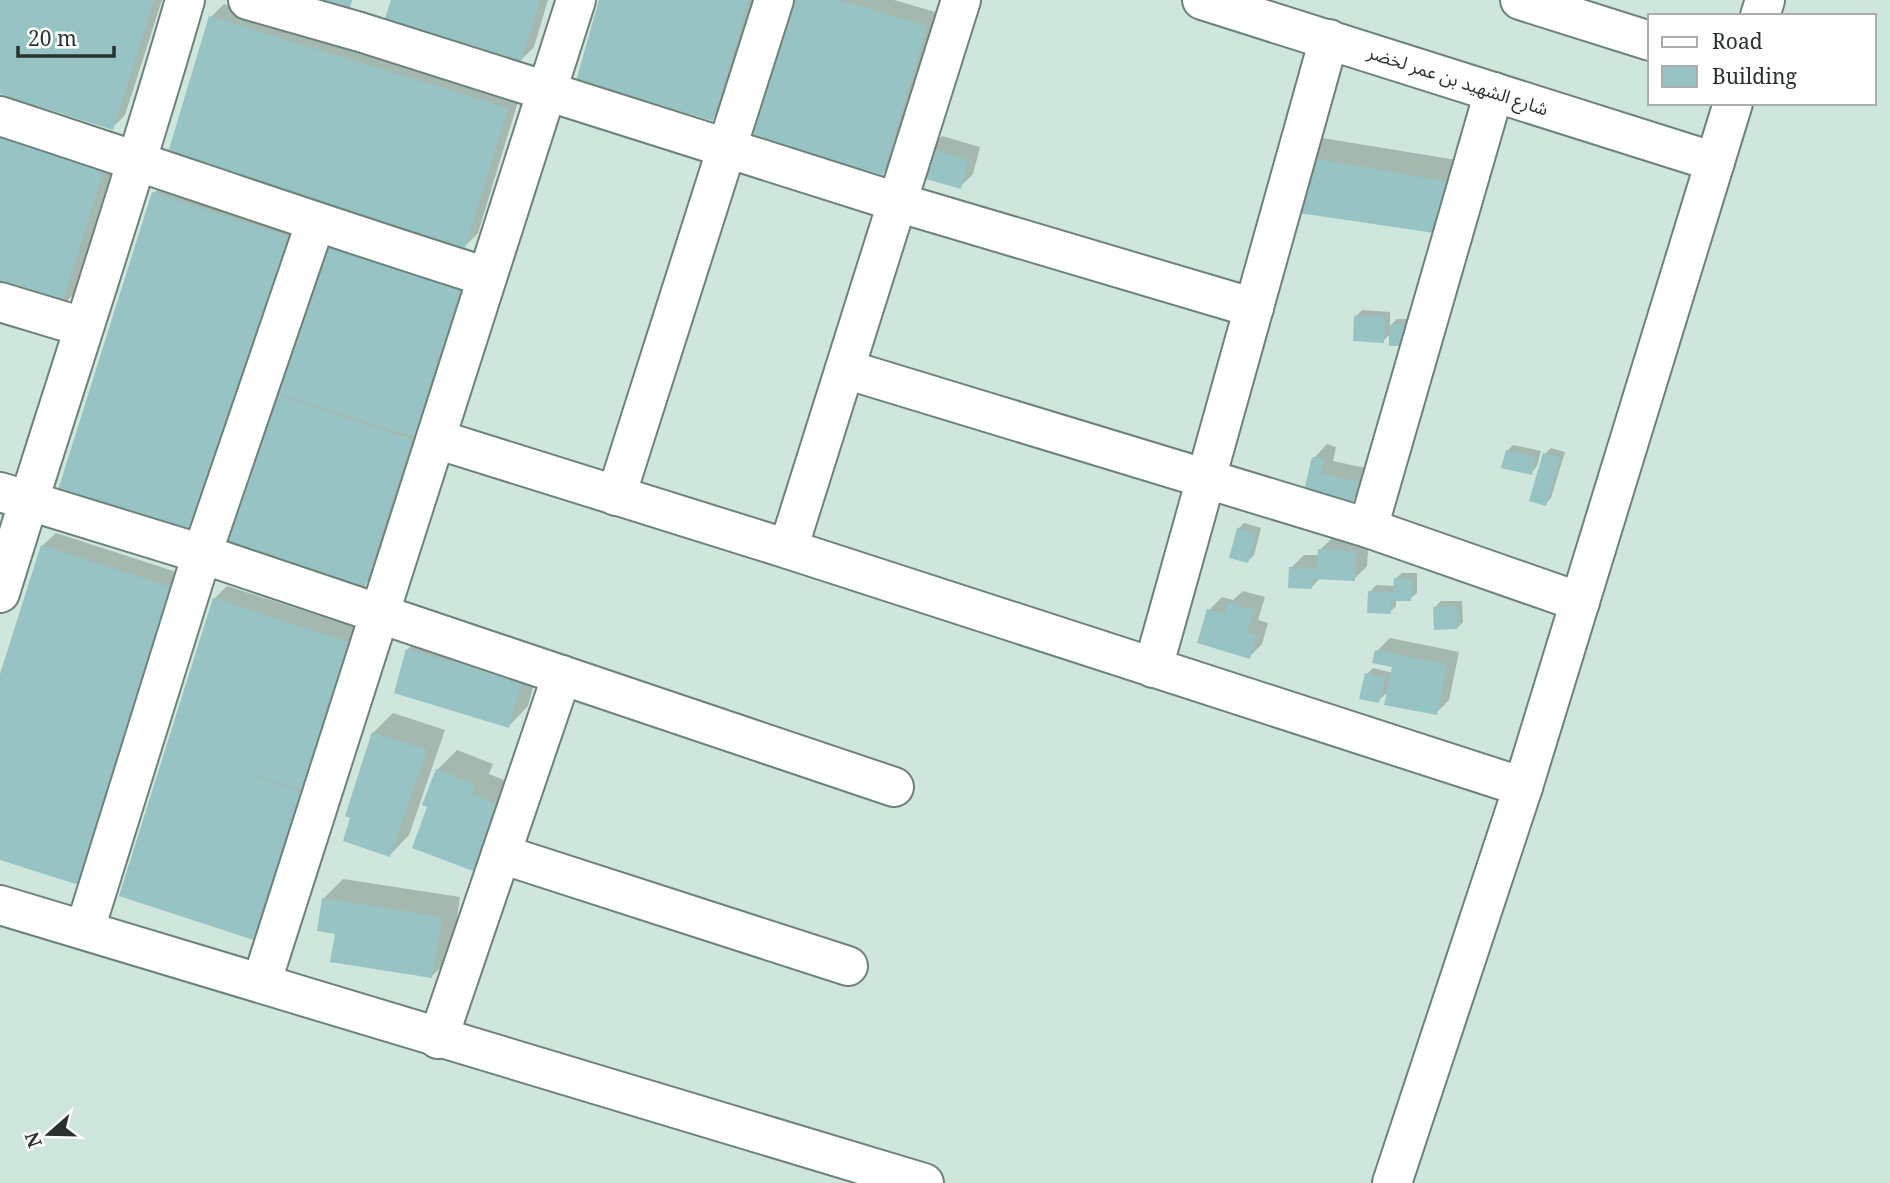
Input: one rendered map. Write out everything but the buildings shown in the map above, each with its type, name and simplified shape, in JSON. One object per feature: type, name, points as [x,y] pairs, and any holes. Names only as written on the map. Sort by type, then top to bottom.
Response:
[{"type":"street","points":[[0,593],[14,497],[83,327],[139,161],[185,0]]},
{"type":"street","points":[[248,0],[366,16],[545,93],[900,203],[1254,308]]},
{"type":"street","points":[[262,981],[576,0]]},
{"type":"street","points":[[616,496],[774,0]]},
{"type":"street","points":[[789,549],[900,203],[961,0]]},
{"type":"street","name":"شارع الشهيد بن عمر لخضر","points":[[1202,0],[1715,162]]},
{"type":"street","points":[[1520,0],[1648,40]]},
{"type":"street","points":[[1153,668],[1329,39]]},
{"type":"street","points":[[1368,528],[1494,92]]},
{"type":"street","points":[[1392,1183],[1523,787],[1732,105]]},
{"type":"street","points":[[0,116],[139,161],[315,224],[487,277]]},
{"type":"street","points":[[85,929],[202,554],[315,224]]},
{"type":"street","points":[[0,302],[83,327]]},
{"type":"street","points":[[845,369],[1368,528],[1580,602]]},
{"type":"street","points":[[436,439],[789,549],[1523,787]]},
{"type":"street","points":[[14,497],[202,554],[894,787]]},
{"type":"street","points":[[438,1038],[562,675]]},
{"type":"street","points":[[501,854],[848,966]]},
{"type":"street","points":[[0,905],[262,981],[438,1038],[924,1183]]}]
